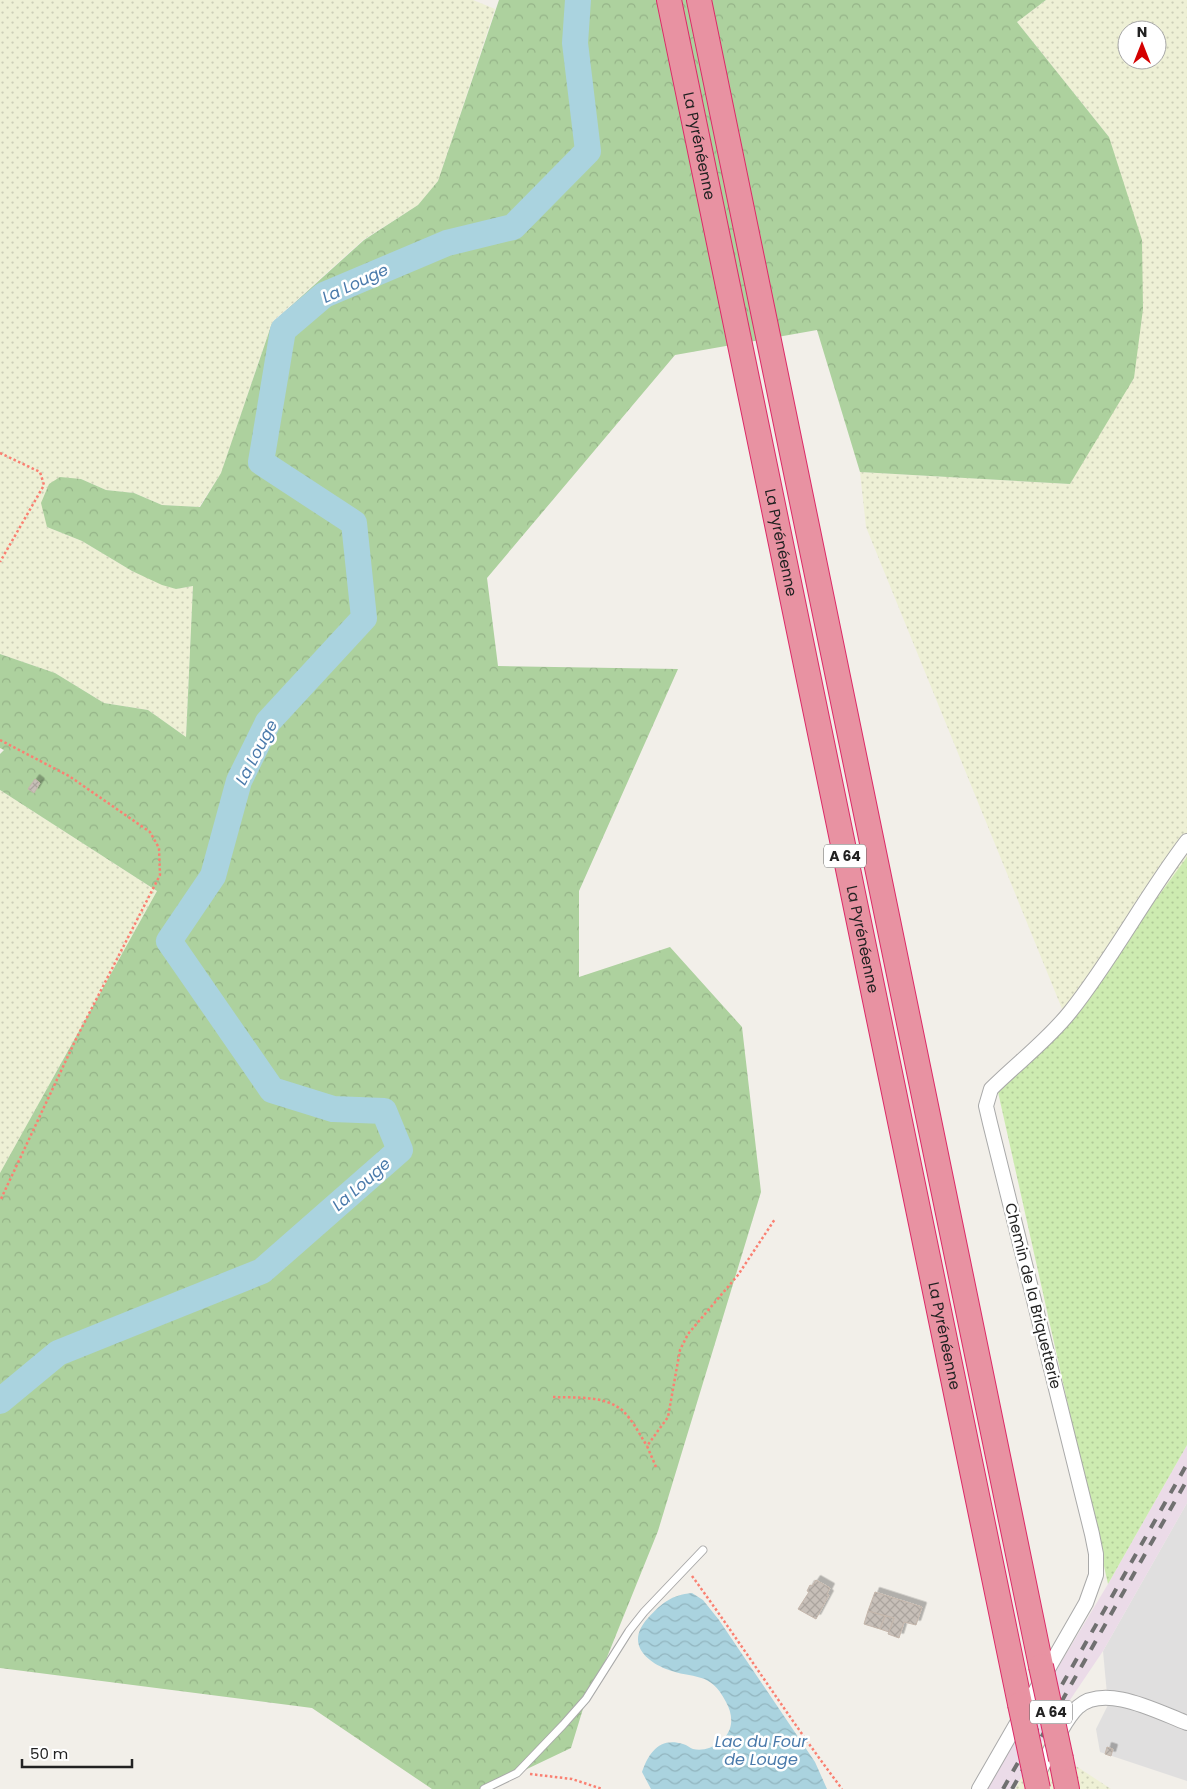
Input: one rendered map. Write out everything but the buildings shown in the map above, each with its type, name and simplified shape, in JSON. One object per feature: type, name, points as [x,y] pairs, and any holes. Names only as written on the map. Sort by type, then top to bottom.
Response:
[{"type":"highway","name":"La Pyrénéenne","points":[[699,3],[1067,1789]]},
{"type":"highway","name":"La Pyrénéenne","points":[[670,4],[1038,1789]]},
{"type":"street","name":"Chemin de la Briquetterie","points":[[979,1789],[1078,1621],[1091,1590],[1096,1565],[1092,1534],[993,1137],[986,1106],[987,1098],[991,1089],[1069,1014],[1187,841]]},
{"type":"street","points":[[1030,1789],[1072,1714],[1094,1698],[1115,1698],[1187,1722]]},
{"type":"lane","points":[[484,1789],[517,1773],[586,1699],[629,1630],[685,1567],[703,1550]]},
{"type":"path","points":[[0,454],[40,472],[44,485],[0,562]]},
{"type":"path","points":[[0,740],[70,776],[150,832],[159,848],[160,875],[76,1039],[0,1202]]},
{"type":"path","points":[[647,1446],[668,1417],[680,1350],[688,1334],[738,1275],[775,1219]]},
{"type":"path","points":[[553,1397],[592,1399],[608,1402],[623,1411],[647,1446],[656,1468]]},
{"type":"path","points":[[685,1567],[744,1648],[804,1739],[842,1789]]},
{"type":"path","points":[[517,1773],[572,1779],[602,1789]]},
{"type":"shaded area","points":[[1187,1445],[1187,1503],[1103,1651],[1041,1743],[1015,1789],[985,1789],[1108,1584]]},
{"type":"shaded area","points":[[1187,1503],[1187,1781],[1100,1752],[1096,1729],[1108,1705],[1103,1651]]},
{"type":"green space","points":[[0,0],[473,0],[495,9],[438,181],[418,205],[363,240],[272,322],[221,473],[199,507],[162,505],[134,493],[106,490],[81,479],[47,527],[82,541],[132,571],[176,589],[193,586],[186,737],[148,710],[104,703],[55,673],[0,654]]},
{"type":"green space","points":[[499,0],[1046,0],[1017,22],[1109,137],[1142,240],[1143,309],[1134,378],[1070,484],[860,472],[817,330],[675,355],[487,578],[498,666],[678,669],[579,891],[579,977],[670,947],[742,1027],[761,1192],[658,1531],[597,1682],[586,1699],[571,1748],[485,1789],[432,1789],[312,1708],[0,1668],[0,1173],[157,891],[0,790],[0,754],[4,750],[0,748],[0,654],[55,673],[104,703],[148,710],[186,737],[193,586],[176,589],[162,585],[132,571],[82,541],[47,527],[41,503],[49,484],[60,477],[81,479],[106,490],[134,493],[162,505],[200,507],[221,473],[272,323],[364,240],[418,205],[438,181]]},
{"type":"green space","points":[[1046,0],[1187,0],[1187,857],[1067,1021],[866,527],[860,472],[1070,484],[1109,137],[1017,22]]},
{"type":"green space","points":[[0,790],[157,891],[0,1173]]},
{"type":"green space","points":[[1187,857],[1187,1445],[1108,1584],[998,1092],[1067,1021]]},
{"type":"green space","points":[[1041,1743],[1111,1789],[1015,1789]]},
{"type":"water","name":"Lac du Four de Louge","points":[[692,1593],[703,1600],[719,1620],[815,1762],[827,1789],[651,1789],[642,1772],[648,1758],[656,1748],[675,1742],[699,1750],[712,1747],[722,1740],[731,1724],[729,1707],[714,1685],[707,1680],[657,1665],[644,1655],[638,1642],[642,1626],[658,1608],[673,1598]]},
{"type":"waterway","name":"La Louge","points":[[0,1401],[58,1353],[262,1271],[400,1150],[384,1111],[333,1109],[272,1090],[169,941],[213,876],[239,781],[268,722],[364,618],[354,523],[261,462],[283,330],[324,295],[447,243],[513,227],[588,151],[575,43],[578,0]]},
{"type":"railway","points":[[1003,1789],[1187,1464]]},
{"type":"railway","points":[[1012,1789],[1187,1480]]}]
